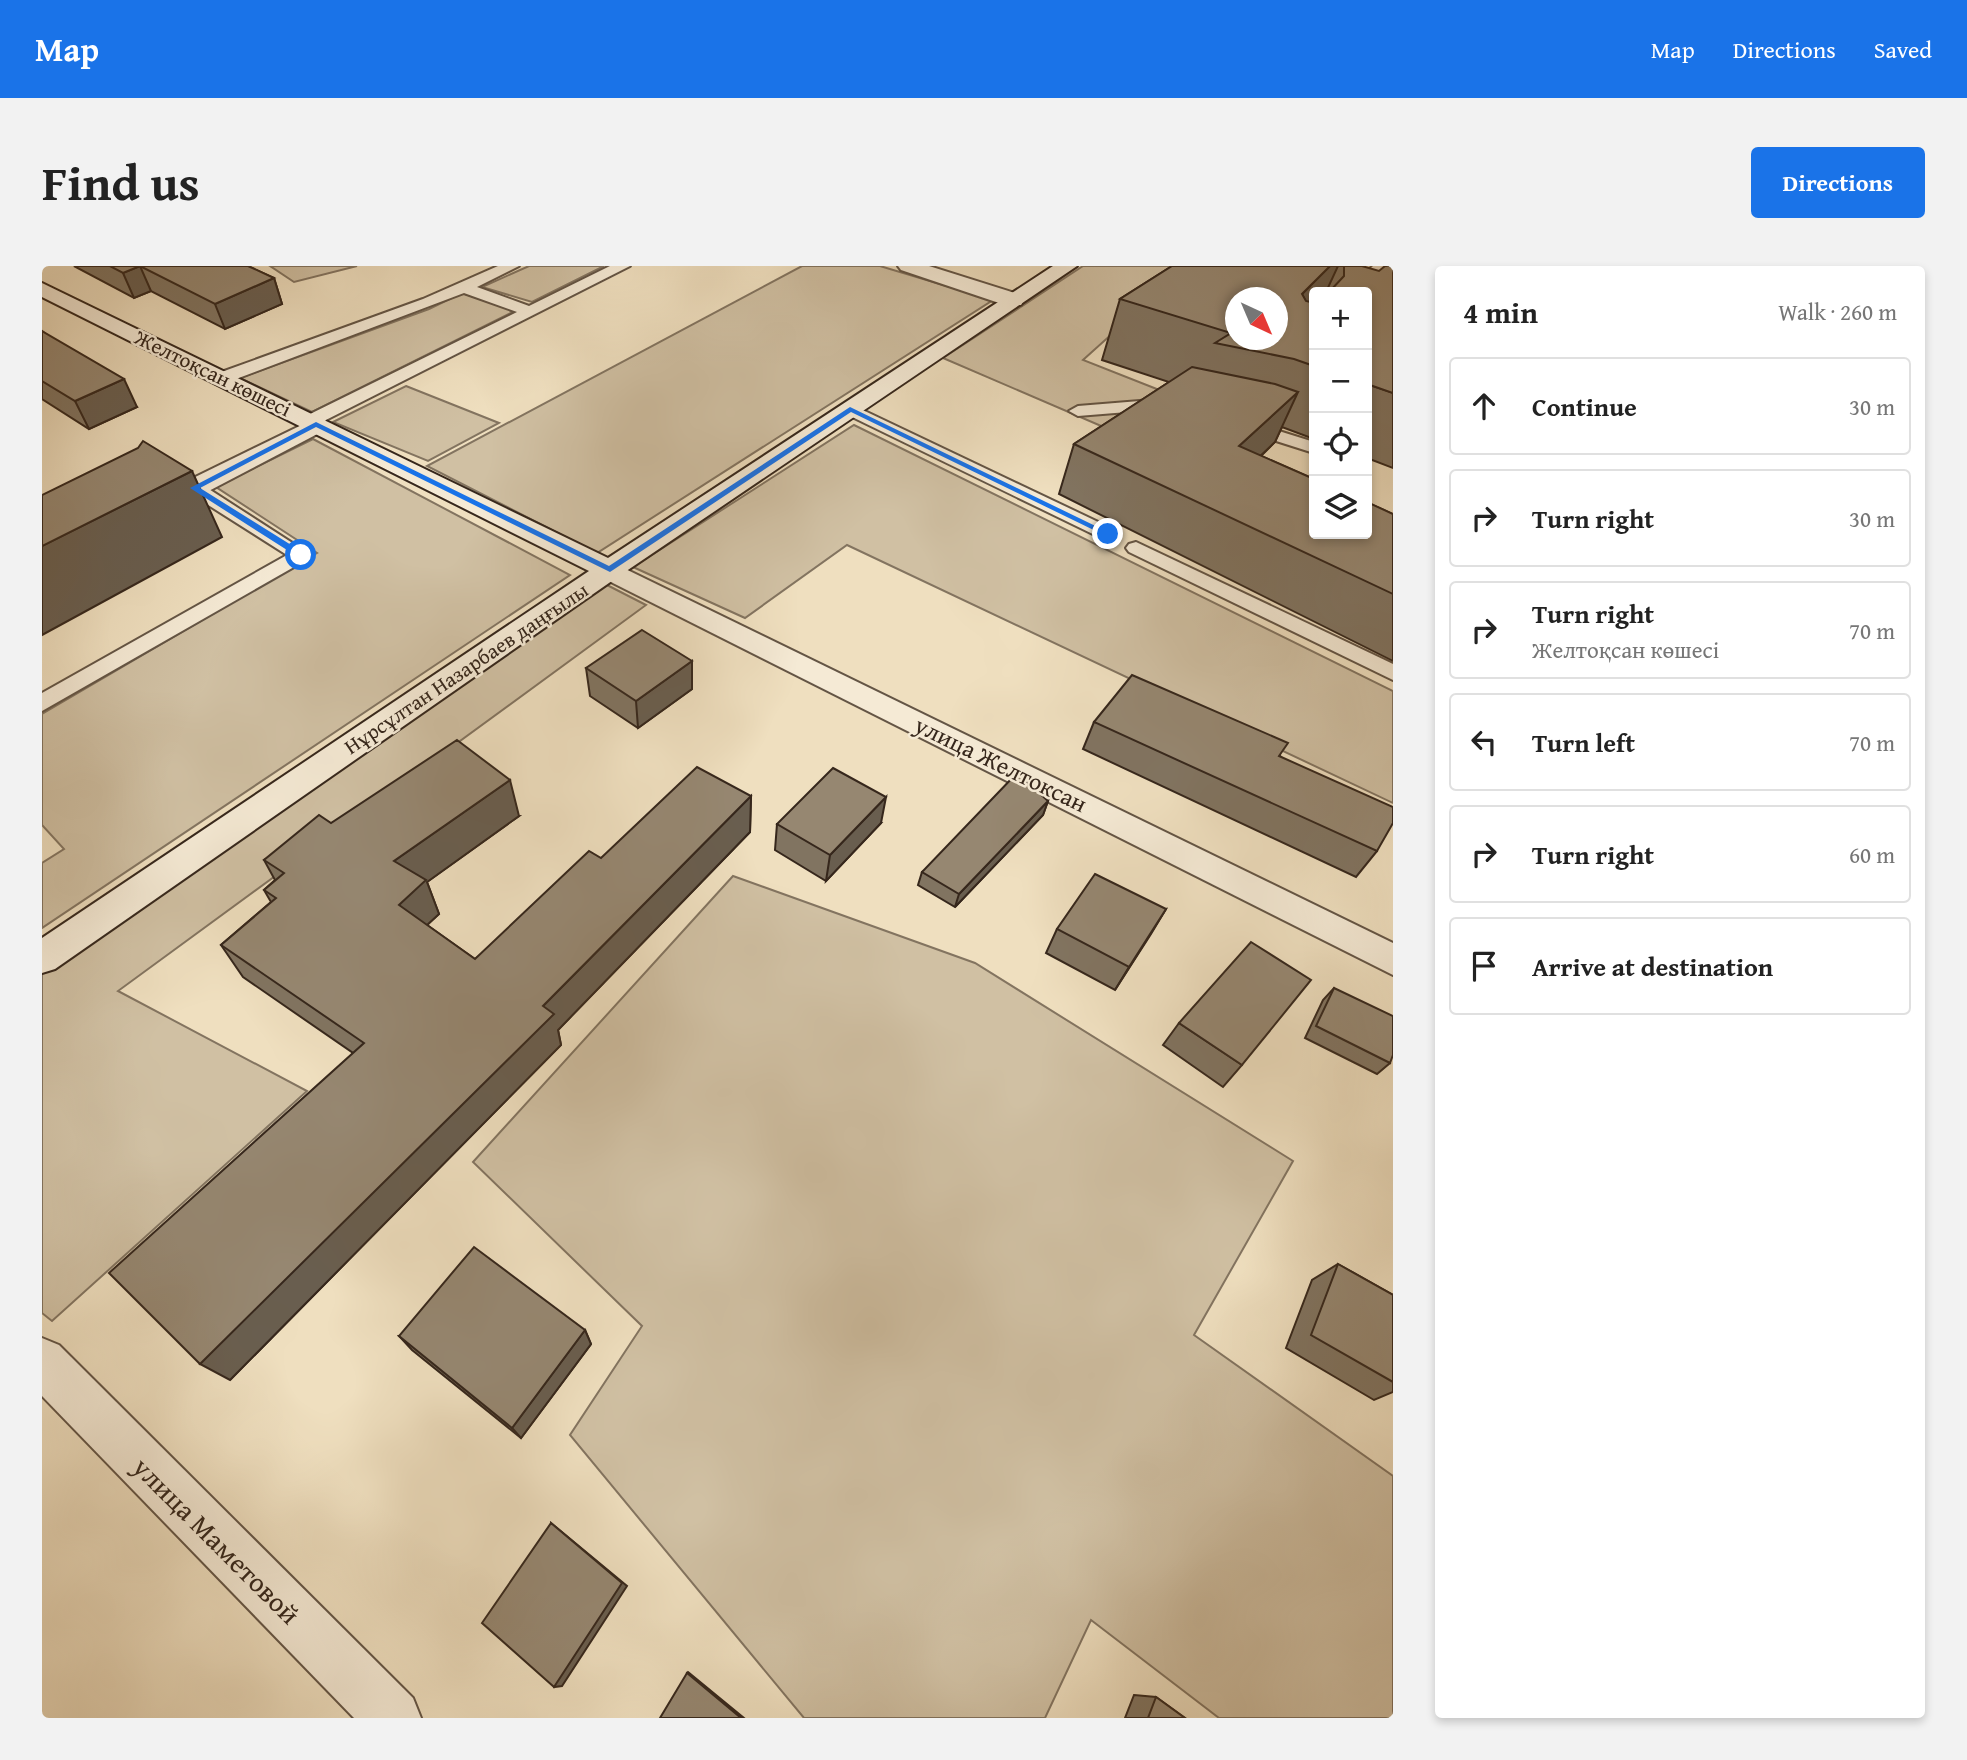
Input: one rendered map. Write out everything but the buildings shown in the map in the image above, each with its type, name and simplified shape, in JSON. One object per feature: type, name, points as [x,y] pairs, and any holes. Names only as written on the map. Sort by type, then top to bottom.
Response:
[{"type":"main road","points":[[908,266],[1013,300]]},
{"type":"main road","name":"Нұрсұлтан Назарбаев даңғылы","points":[[42,958],[610,570],[1067,266]]},
{"type":"main road","name":"Желтоқсан көшесі","points":[[42,289],[610,570]]},
{"type":"main road","points":[[194,488],[313,423]]},
{"type":"main road","name":"улица Желтоксан","points":[[610,570],[1393,960]]},
{"type":"main road","name":"улица Маметовой","points":[[42,1362],[393,1718]]},
{"type":"lane","points":[[222,378],[463,287],[511,266]]},
{"type":"lane","points":[[313,423],[622,266]]},
{"type":"lane","points":[[1359,287],[1382,266]]},
{"type":"lane","points":[[463,287],[528,312]]},
{"type":"lane","points":[[1079,411],[1152,405],[1192,414]]},
{"type":"lane","points":[[850,409],[1108,534]]},
{"type":"lane","points":[[1232,422],[1259,428],[1309,446]]},
{"type":"lane","points":[[42,703],[301,555],[194,488],[154,510]]},
{"type":"lane","points":[[1136,548],[1393,673]]},
{"type":"shaded area","points":[[270,266],[357,266],[294,282]]},
{"type":"shaded area","points":[[529,266],[604,266],[532,302],[482,287]]},
{"type":"shaded area","points":[[802,266],[880,266],[993,300],[597,553],[427,466]]},
{"type":"shaded area","points":[[1083,266],[1184,266],[1225,324],[1225,350],[1235,350],[1233,369],[1114,332],[1083,360],[1177,397],[1136,441],[943,358]]},
{"type":"shaded area","points":[[462,293],[515,311],[312,412],[240,378],[429,309]]},
{"type":"shaded area","points":[[406,386],[499,423],[428,461],[333,422]]},
{"type":"shaded area","points":[[854,425],[1393,691],[1393,803],[847,545],[745,618],[633,567]]},
{"type":"shaded area","points":[[313,439],[570,575],[42,928],[42,863],[64,849],[42,825],[42,714],[317,553],[216,487]]},
{"type":"shaded area","points":[[607,585],[646,605],[118,991],[307,1091],[52,1321],[42,1313],[42,969]]},
{"type":"shaded area","points":[[733,876],[975,963],[1293,1161],[1194,1335],[1393,1476],[1393,1718],[1219,1718],[1091,1620],[1045,1718],[804,1718],[570,1435],[642,1326],[473,1162]]},
{"type":"route","points":[[301,555],[194,488],[316,425],[610,570],[850,409],[1108,534]]}]
